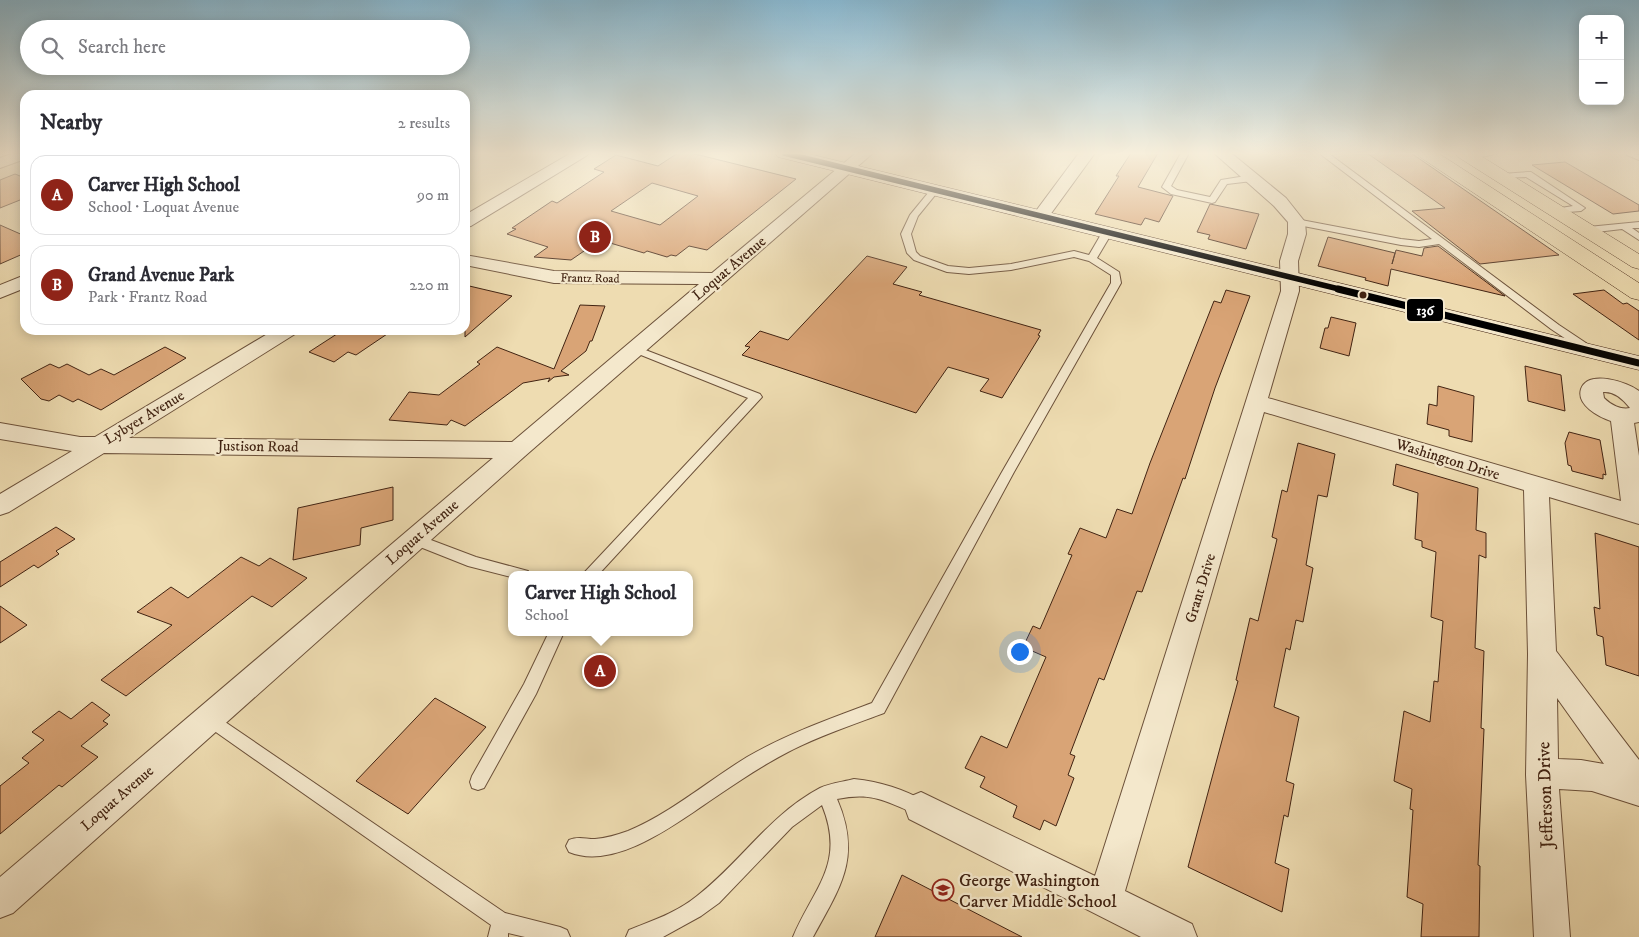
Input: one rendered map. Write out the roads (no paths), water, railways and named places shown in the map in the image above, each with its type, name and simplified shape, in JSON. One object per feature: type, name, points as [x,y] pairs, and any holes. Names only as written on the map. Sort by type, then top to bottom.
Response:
[{"type":"highway","points":[[1493,197],[1639,293]]},
{"type":"highway","points":[[1535,197],[1639,263]]},
{"type":"main road","points":[[968,197],[1639,362]]},
{"type":"street","points":[[470,219],[507,197]]},
{"type":"street","name":"Loquat Avenue","points":[[0,900],[517,450],[813,197]]},
{"type":"street","points":[[1040,214],[1053,197]]},
{"type":"street","points":[[1274,197],[1296,222],[1297,234],[1289,260],[1290,276]]},
{"type":"street","name":"Frantz Road","points":[[470,261],[554,277],[717,279]]},
{"type":"street","name":"Grant Drive","points":[[1105,900],[1288,300],[1290,276]]},
{"type":"street","points":[[0,292],[20,283]]},
{"type":"street","name":"Lybyer Avenue","points":[[0,506],[280,335]]},
{"type":"street","name":"Washington Drive","points":[[1257,402],[1637,515]]},
{"type":"street","points":[[1633,411],[1637,515]]},
{"type":"street","name":"Justison Road","points":[[0,431],[57,442],[97,446],[517,450]]},
{"type":"street","name":"Jefferson Drive","points":[[1536,485],[1542,654],[1542,776],[1552,937]]},
{"type":"street","points":[[1542,654],[1639,786]]},
{"type":"street","points":[[1542,776],[1587,774],[1605,778],[1639,791]]},
{"type":"street","points":[[921,808],[1179,937]]},
{"type":"lane","points":[[576,846],[588,849],[609,846],[646,831],[673,816],[736,773],[794,740],[878,708],[1116,283],[1116,274],[1092,258],[1074,254],[1011,267],[969,271],[925,262],[912,253],[906,234],[914,215],[929,197]]},
{"type":"lane","points":[[1199,197],[1212,200],[1214,197]]},
{"type":"lane","points":[[1382,197],[1590,350]]},
{"type":"lane","points":[[1296,222],[1401,242],[1419,244],[1442,241]]},
{"type":"lane","points":[[1588,230],[1639,225]]},
{"type":"lane","points":[[1624,227],[1639,236]]},
{"type":"lane","points":[[1092,258],[1108,231]]},
{"type":"lane","points":[[593,571],[756,397],[635,349]]},
{"type":"lane","points":[[415,539],[473,562],[508,571]]},
{"type":"lane","points":[[478,782],[530,689],[555,636]]},
{"type":"lane","points":[[209,718],[499,929],[560,937]]},
{"type":"lane","points":[[636,937],[663,928],[696,909],[722,887],[786,820],[805,805],[826,794],[851,788],[879,790],[921,808]]},
{"type":"lane","points":[[804,937],[829,887],[839,858],[840,833],[826,794]]},
{"type":"place","name":"Grand Avenue Park","points":[[595,237]]},
{"type":"place","name":"Carver High School","points":[[600,671]]},
{"type":"place","name":"George Washington Carver Middle School","points":[[943,890]]}]
